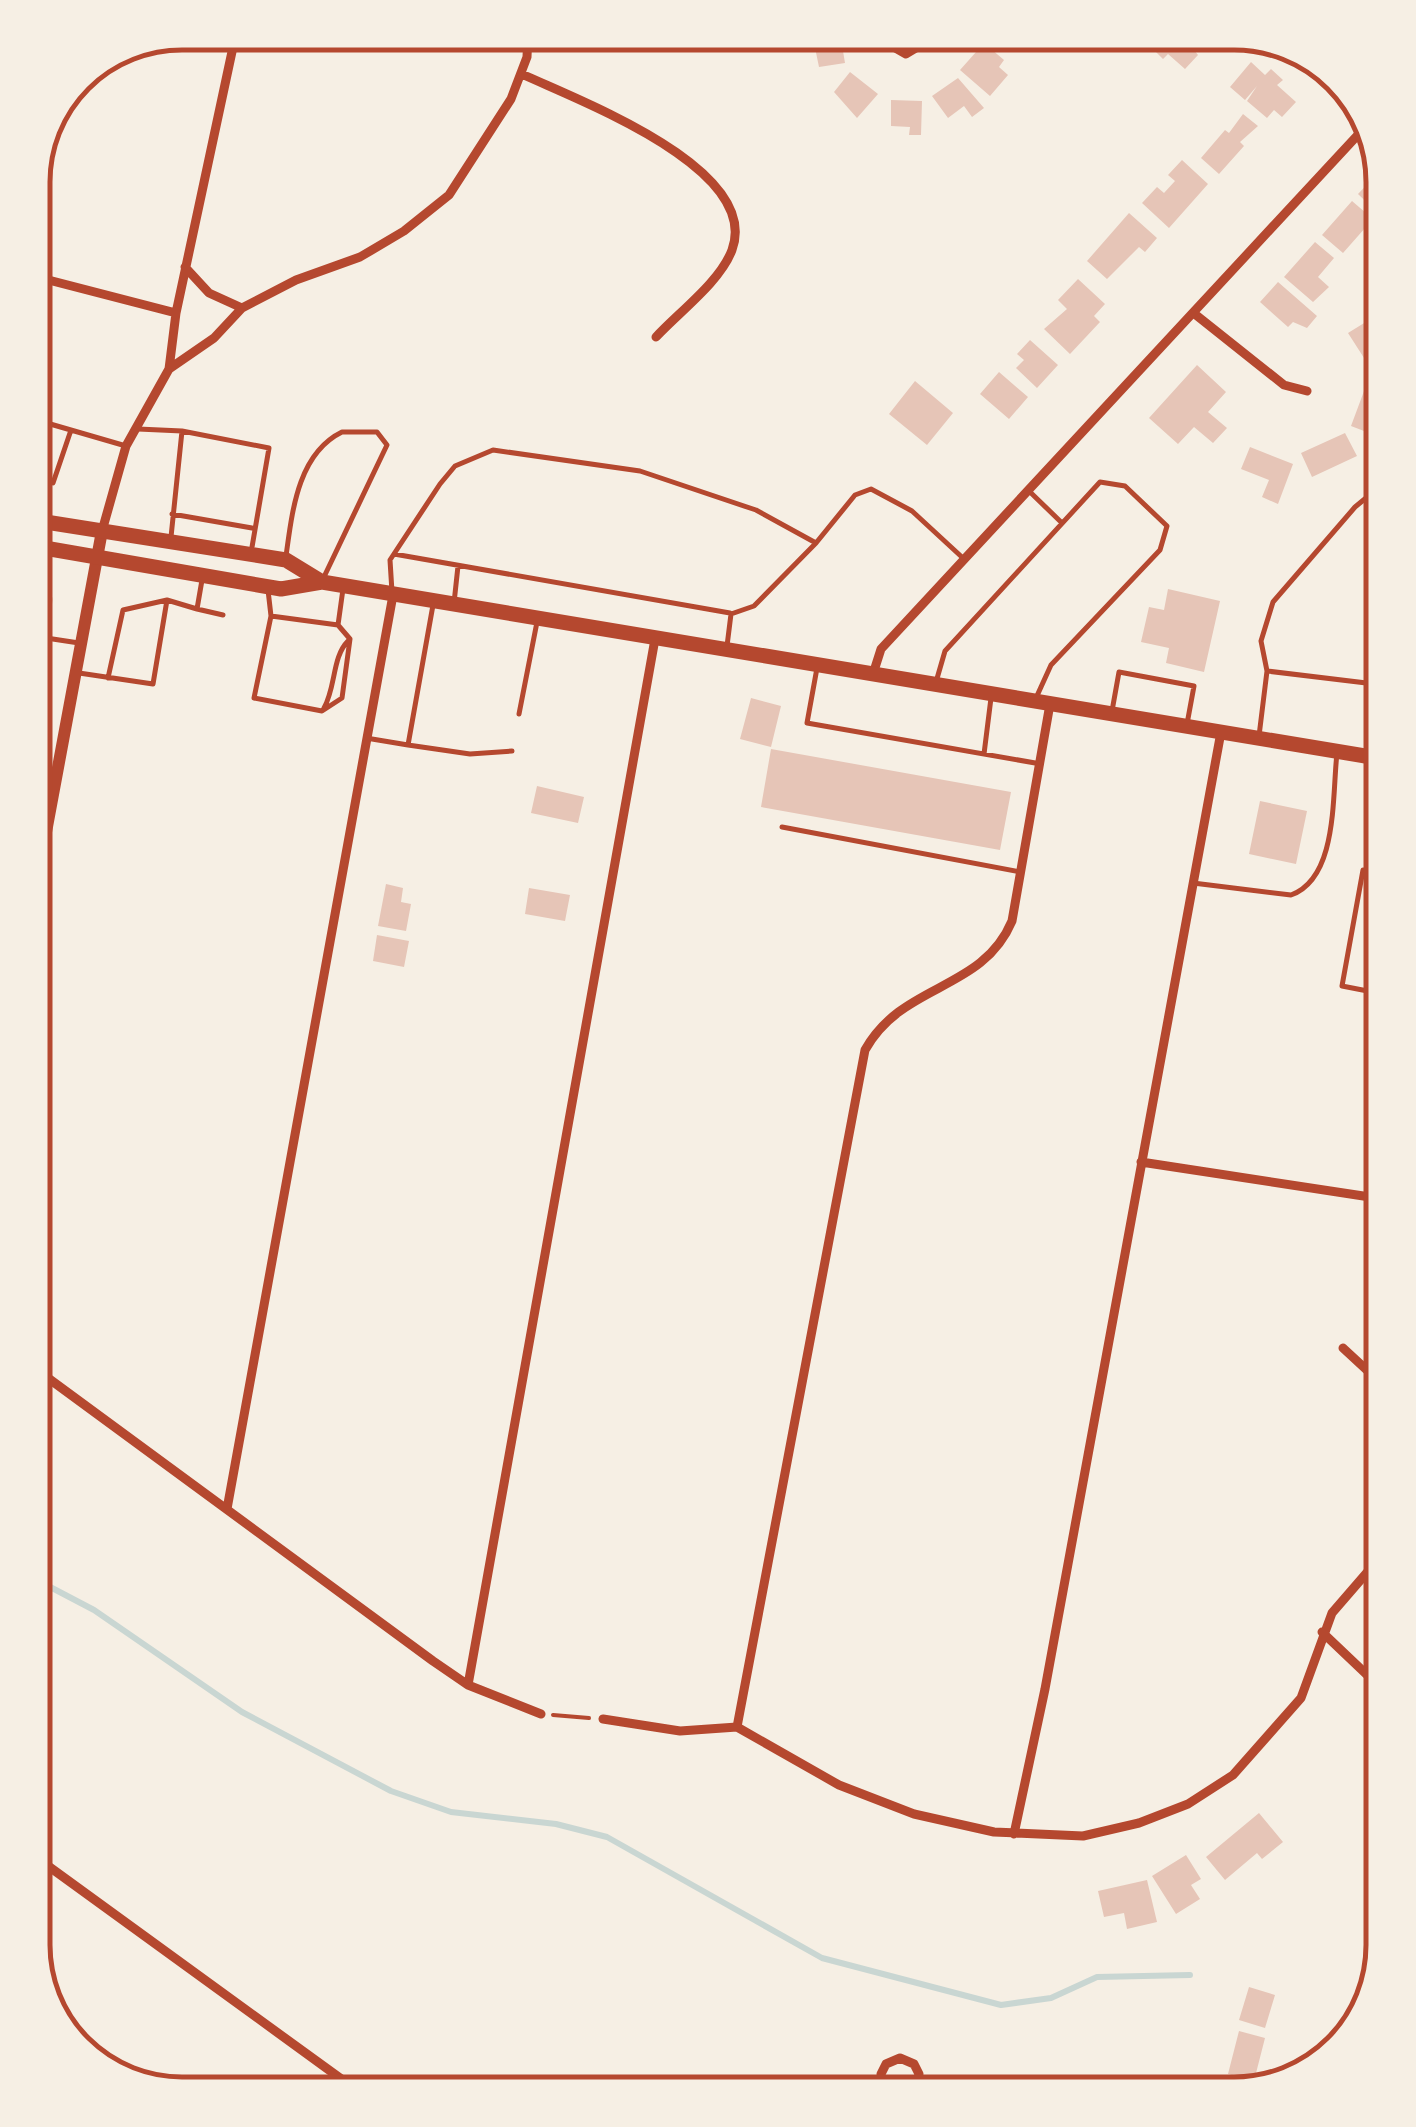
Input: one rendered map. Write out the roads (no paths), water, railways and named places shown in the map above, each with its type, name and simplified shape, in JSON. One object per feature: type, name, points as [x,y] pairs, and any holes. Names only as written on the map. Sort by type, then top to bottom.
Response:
[{"type":"main road","points":[[50,522],[286,560],[322,582]]},
{"type":"main road","points":[[50,811],[102,530]]},
{"type":"main road","points":[[50,550],[267,587],[322,582],[1366,757]]},
{"type":"street","points":[[102,530],[126,446],[169,370],[176,312],[232,50]]},
{"type":"street","points":[[169,370],[214,338],[242,308],[296,280],[360,256],[404,231],[449,195],[493,130],[522,74],[525,50]]},
{"type":"street","points":[[522,74],[644,131],[697,168],[726,201],[736,225],[730,254],[656,337]]},
{"type":"street","points":[[873,674],[882,649],[1358,136]]},
{"type":"street","points":[[185,267],[209,293],[242,308]]},
{"type":"street","points":[[50,280],[176,312]]},
{"type":"street","points":[[1196,314],[1284,385],[1308,390]]},
{"type":"street","points":[[227,1509],[392,595]]},
{"type":"street","points":[[468,1685],[655,639]]},
{"type":"street","points":[[738,1726],[865,1050],[879,1024],[896,1010],[984,963],[1002,945],[1012,921],[1041,764],[1042,702]]},
{"type":"street","points":[[1014,1834],[1045,1688],[1221,732]]},
{"type":"street","points":[[1141,1162],[1366,1196]]},
{"type":"street","points":[[1343,1348],[1366,1369]]},
{"type":"street","points":[[50,1380],[468,1685],[541,1714]]},
{"type":"street","points":[[604,1719],[680,1731],[738,1726],[839,1786],[914,1814],[1014,1834],[1083,1836],[1139,1823],[1188,1804],[1218,1785],[1266,1742],[1301,1698],[1322,1632],[1344,1597],[1366,1573]]},
{"type":"street","points":[[1322,1632],[1366,1673]]},
{"type":"street","points":[[50,1869],[340,2077]]},
{"type":"street","points":[[882,2077],[886,2064],[900,2058],[914,2064],[918,2077]]},
{"type":"lane","points":[[50,424],[126,446]]},
{"type":"lane","points":[[135,429],[182,431],[269,448],[251,553]]},
{"type":"lane","points":[[54,483],[70,430]]},
{"type":"lane","points":[[170,539],[182,431]]},
{"type":"lane","points":[[286,560],[295,496],[311,465],[342,432],[377,432],[387,445],[384,457],[335,546],[322,582]]},
{"type":"lane","points":[[392,595],[388,572],[394,554],[455,466],[493,450],[640,471],[756,510],[816,543]]},
{"type":"lane","points":[[935,685],[945,651],[1100,482],[1125,486],[1167,526],[1160,550],[1052,665],[1042,702]]},
{"type":"lane","points":[[394,554],[731,614],[754,606],[816,543],[855,494],[871,489],[912,512],[964,559]]},
{"type":"lane","points":[[1027,489],[1062,523]]},
{"type":"lane","points":[[1259,739],[1267,671],[1261,641],[1273,602],[1366,498]]},
{"type":"lane","points":[[172,514],[254,528]]},
{"type":"lane","points":[[454,606],[458,566]]},
{"type":"lane","points":[[196,608],[203,576]]},
{"type":"lane","points":[[338,626],[344,586]]},
{"type":"lane","points":[[267,587],[271,616],[254,698],[322,711],[342,698],[350,639]]},
{"type":"lane","points":[[76,673],[153,684],[167,600]]},
{"type":"lane","points":[[108,678],[123,610],[167,600],[223,615]]},
{"type":"lane","points":[[408,745],[434,602]]},
{"type":"lane","points":[[727,650],[731,614]]},
{"type":"lane","points":[[271,616],[338,626],[350,639]]},
{"type":"lane","points":[[519,714],[538,619]]},
{"type":"lane","points":[[149,634],[163,634]]},
{"type":"lane","points":[[117,638],[126,637]]},
{"type":"lane","points":[[50,639],[82,644]]},
{"type":"lane","points":[[322,711],[335,686],[340,648],[350,639]]},
{"type":"lane","points":[[817,665],[807,723],[1041,764]]},
{"type":"lane","points":[[1267,671],[1366,683]]},
{"type":"lane","points":[[1112,714],[1119,672],[1194,686],[1186,726]]},
{"type":"lane","points":[[984,754],[991,694]]},
{"type":"lane","points":[[366,738],[470,754],[512,751]]},
{"type":"lane","points":[[1193,883],[1291,895],[1306,890],[1324,860],[1337,751]]},
{"type":"lane","points":[[782,827],[1021,872]]},
{"type":"lane","points":[[1366,870],[1342,986],[1366,991]]},
{"type":"waterway","points":[[50,1587],[94,1610],[242,1712],[391,1791],[451,1812],[556,1824],[607,1837],[822,1958],[1001,2005],[1051,1998],[1097,1977],[1190,1975]]}]
